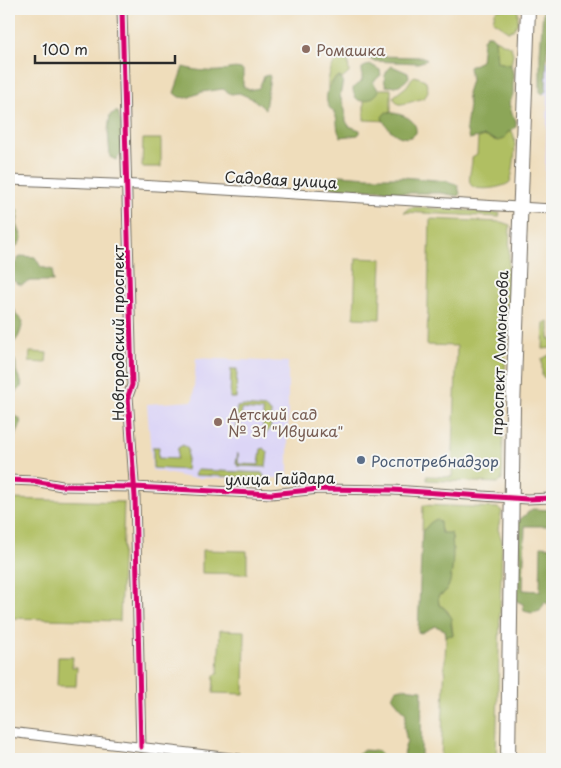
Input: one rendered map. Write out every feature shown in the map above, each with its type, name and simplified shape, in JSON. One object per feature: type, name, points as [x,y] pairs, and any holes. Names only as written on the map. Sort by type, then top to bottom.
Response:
[{"type":"main road","name":"проспект Ломоносова","points":[[508,759],[511,498],[528,9]]},
{"type":"street","name":"Новгородский проспект","points":[[122,9],[132,385],[128,396],[134,487],[141,747]]},
{"type":"street","name":"Садовая улица","points":[[9,180],[128,184],[552,209]]},
{"type":"street","name":"улица Гайдара","points":[[9,480],[34,481],[62,486],[134,487],[271,494],[319,489],[393,490],[527,500],[552,498]]},
{"type":"street","points":[[9,732],[240,759]]},
{"type":"shaded area","points":[[543,61],[552,61],[552,197],[544,197],[548,95],[542,94]]},
{"type":"shaded area","name":"Детский сад № 31 \"Ивушка\"","points":[[196,358],[288,362],[288,478],[190,478],[152,470],[147,404],[193,401]]},
{"type":"green space","points":[[308,9],[382,9],[375,12],[358,11],[347,14],[337,10],[314,11]]},
{"type":"green space","points":[[498,9],[518,9],[518,23],[513,30],[508,31],[493,21],[495,12]]},
{"type":"green space","points":[[543,9],[552,9],[552,23],[549,30],[550,37],[547,51],[546,91],[543,94],[540,92],[540,53]]},
{"type":"green space","points":[[486,35],[491,35],[495,39],[497,62],[511,65],[513,73],[513,95],[509,103],[516,120],[516,127],[499,141],[484,136],[469,139],[466,128],[469,105],[467,93],[471,80],[469,67],[481,61],[483,40]]},
{"type":"green space","points":[[495,39],[511,47],[513,54],[511,65],[496,62]]},
{"type":"green space","points":[[372,56],[423,57],[427,60],[418,63],[372,61],[369,58]]},
{"type":"green space","points":[[343,57],[348,59],[349,73],[342,79],[339,77],[334,79],[328,90],[329,76],[333,66],[335,62]]},
{"type":"green space","points":[[370,64],[380,70],[381,75],[373,82],[379,91],[374,97],[362,101],[356,98],[353,89],[362,81],[362,68]]},
{"type":"green space","points":[[392,66],[408,73],[409,77],[399,85],[386,86],[385,75]]},
{"type":"green space","points":[[183,67],[210,71],[234,68],[243,70],[243,86],[249,90],[259,88],[264,76],[269,75],[265,109],[253,99],[239,93],[231,94],[223,89],[202,92],[187,98],[179,97],[174,93]]},
{"type":"green space","points":[[415,76],[425,80],[428,89],[426,96],[414,101],[398,104],[393,97],[407,86]]},
{"type":"green space","points":[[337,77],[340,77],[343,81],[340,96],[345,109],[346,121],[349,126],[360,130],[358,135],[341,137],[336,115],[327,103],[328,91]]},
{"type":"green space","points":[[364,89],[391,89],[391,121],[364,120]]},
{"type":"green space","points":[[118,112],[121,124],[122,153],[116,160],[110,157],[108,131],[110,115]]},
{"type":"green space","points":[[386,112],[407,117],[414,124],[416,133],[412,137],[406,138],[391,131],[382,117]]},
{"type":"green space","points":[[511,129],[515,147],[510,182],[502,186],[490,188],[478,188],[471,185],[472,157],[477,154],[478,138],[484,136],[497,141]]},
{"type":"green space","points":[[143,139],[161,139],[161,167],[142,167]]},
{"type":"green space","points":[[341,175],[403,177],[446,181],[456,184],[460,194],[458,196],[441,193],[397,193],[383,190],[333,188],[328,186],[328,180]]},
{"type":"green space","points":[[15,207],[19,211],[17,224],[22,238],[18,245],[9,250],[9,208]]},
{"type":"green space","points":[[409,208],[500,213],[499,217],[404,212]]},
{"type":"green space","points":[[430,219],[501,222],[510,225],[505,376],[500,387],[504,395],[502,480],[498,483],[427,480],[427,475],[452,477],[457,346],[427,345]]},
{"type":"green space","points":[[20,256],[35,257],[41,267],[53,270],[52,279],[54,281],[30,281],[21,285],[12,280],[13,267]]},
{"type":"green space","points":[[356,258],[382,259],[380,319],[354,318]]},
{"type":"green space","points":[[12,308],[23,321],[17,339],[9,346],[9,329],[12,323],[10,310]]},
{"type":"green space","points":[[549,322],[549,339],[552,339],[552,348],[543,349],[544,323]]},
{"type":"green space","points":[[30,352],[47,353],[46,363],[29,362]]},
{"type":"green space","points":[[551,354],[551,382],[542,376],[542,359]]},
{"type":"green space","points":[[9,359],[15,360],[16,371],[21,382],[21,388],[16,392],[9,391]]},
{"type":"green space","points":[[231,369],[237,369],[236,398],[230,398]]},
{"type":"green space","points":[[237,407],[266,408],[271,412],[271,426],[266,433],[263,435],[263,411],[242,409],[240,429],[236,428]]},
{"type":"green space","points":[[9,415],[19,418],[20,424],[9,451]]},
{"type":"green space","points":[[183,445],[188,449],[186,470],[153,468],[153,447],[159,447],[158,458],[177,459],[178,448]]},
{"type":"green space","points":[[264,448],[268,452],[266,467],[238,466],[236,463],[238,453],[238,464],[259,465],[261,449]]},
{"type":"green space","points":[[197,470],[263,473],[264,478],[194,475]]},
{"type":"green space","points":[[9,499],[124,502],[120,621],[9,618]]},
{"type":"green space","points":[[423,505],[498,508],[502,511],[498,529],[502,541],[496,759],[441,759],[446,636],[453,634],[449,614],[444,607],[439,605],[438,596],[445,592],[450,581],[453,548],[452,536],[443,534],[440,528],[427,527],[422,532]]},
{"type":"green space","points":[[532,509],[552,510],[552,526],[525,526],[523,590],[540,591],[541,546],[552,547],[552,607],[545,602],[540,611],[532,613],[524,611],[523,604],[515,600],[516,568],[521,559],[516,544],[517,522]]},
{"type":"green space","points":[[436,519],[440,522],[441,533],[451,533],[452,539],[453,555],[450,581],[445,592],[438,596],[439,605],[452,618],[453,635],[446,636],[445,630],[435,626],[421,633],[418,632],[422,532]]},
{"type":"green space","points":[[202,550],[247,551],[247,574],[202,573]]},
{"type":"green space","points":[[220,630],[245,631],[244,694],[213,693],[214,675],[218,674]]},
{"type":"green space","points":[[58,657],[73,657],[72,667],[77,667],[76,686],[57,686]]},
{"type":"green space","points":[[401,688],[422,690],[421,759],[405,759],[404,750],[407,741],[404,727],[406,714],[392,697],[395,690]]},
{"type":"green space","points":[[362,750],[379,751],[387,759],[354,759]]},
{"type":"cycle path","points":[[122,9],[132,385],[128,396],[135,497],[141,747]]},
{"type":"cycle path","points":[[9,480],[34,481],[62,486],[134,487],[271,494],[319,489],[393,490],[527,499],[552,498]]},
{"type":"place","name":"Ромашка","points":[[306,49]]},
{"type":"place","name":"Детский сад № 31 \"Ивушка\"","points":[[218,422]]},
{"type":"place","name":"Роспотребнадзор","points":[[361,460]]}]
